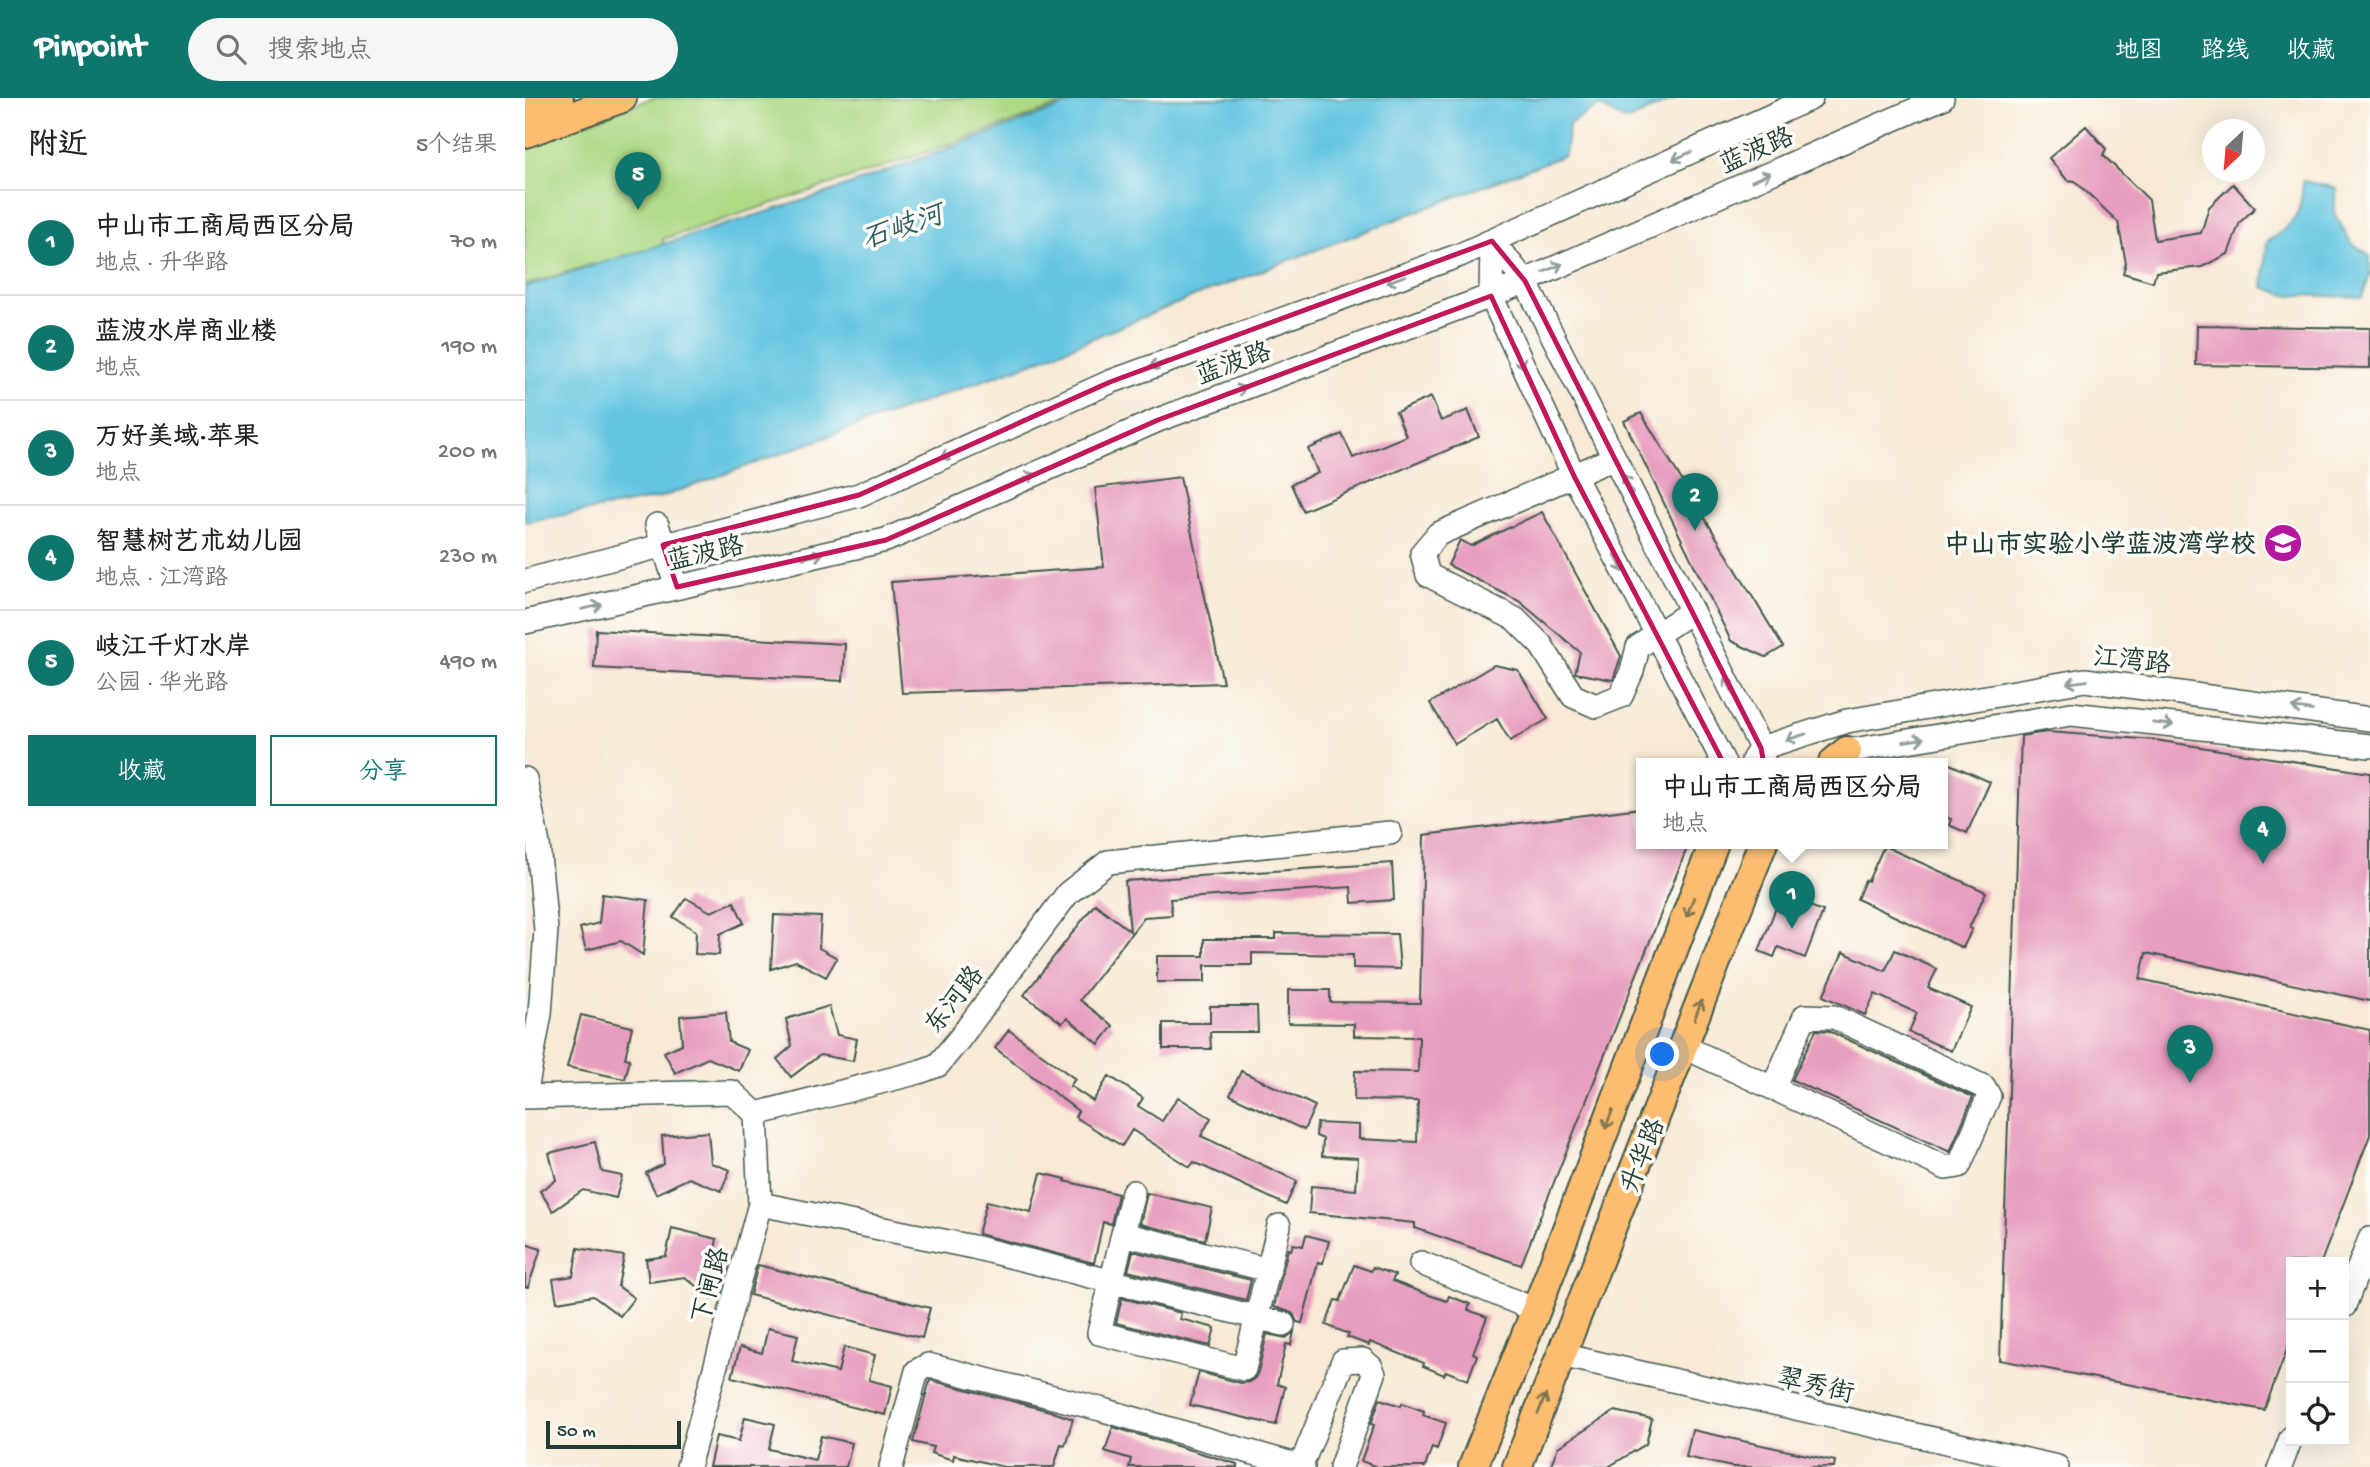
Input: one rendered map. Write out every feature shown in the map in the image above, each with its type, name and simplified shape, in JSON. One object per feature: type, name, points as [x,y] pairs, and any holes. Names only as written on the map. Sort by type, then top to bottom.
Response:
[{"type":"main road","points":[[525,111],[559,98]]},
{"type":"main road","points":[[525,133],[622,98]]},
{"type":"main road","name":"升华路","points":[[1473,1467],[1536,1310],[1712,849]]},
{"type":"main road","name":"升华路","points":[[1517,1467],[1761,849]]},
{"type":"street","name":"蓝波路","points":[[525,581],[660,535],[859,495],[1110,382],[1460,255],[1811,98]]},
{"type":"street","name":"蓝波路","points":[[525,622],[886,540],[1158,420],[1491,296],[1942,98]]},
{"type":"street","points":[[1492,241],[1525,281],[1692,611],[1759,758]]},
{"type":"street","points":[[1492,241],[1491,296],[1574,476],[1721,758]]},
{"type":"street","points":[[1614,458],[1438,534],[1422,553],[1428,575],[1515,619],[1541,645],[1573,696],[1595,706],[1622,696],[1638,647],[1692,611]]},
{"type":"street","points":[[660,535],[677,587]]},
{"type":"street","name":"江湾路","points":[[1759,758],[1847,721],[2085,680],[2370,719]]},
{"type":"street","points":[[1840,757],[2071,715],[2370,746]]},
{"type":"street","points":[[525,779],[538,845],[546,930],[540,1014],[525,1097],[732,1092],[756,1114]]},
{"type":"street","name":"东河路","points":[[756,1114],[938,1065],[1068,893],[1108,862],[1390,833]]},
{"type":"street","points":[[1684,1047],[1946,1168],[1959,1166],[1989,1096],[1984,1087],[1834,1017],[1822,1015],[1805,1016],[1773,1088]]},
{"type":"street","name":"下闸路","points":[[688,1467],[760,1204],[756,1114]]},
{"type":"street","points":[[1133,1192],[1099,1334],[1244,1369],[1279,1226]]},
{"type":"street","points":[[760,1204],[973,1247],[1283,1324]]},
{"type":"street","points":[[1123,1234],[1269,1270]]},
{"type":"street","points":[[2349,1293],[2370,1240]]},
{"type":"street","points":[[1421,1263],[1536,1310]]},
{"type":"street","name":"翠秀街","points":[[1561,1355],[2057,1467]]},
{"type":"street","points":[[891,1467],[917,1371],[928,1365],[1100,1409],[1302,1467],[1343,1361],[1363,1360],[1374,1374],[1341,1467]]},
{"type":"street","points":[[2280,1467],[2288,1446]]},
{"type":"highlighted area","points":[[1492,241],[1525,281],[1761,748],[1774,817],[1736,787],[1574,476],[1491,296],[1158,420],[886,540],[677,587],[663,545],[859,495],[1110,382]]},
{"type":"green space","points":[[652,98],[1079,98],[924,153],[663,239],[664,258],[604,276],[593,264],[525,285],[525,146]]},
{"type":"water","name":"石岐河","points":[[1086,98],[1677,98],[1626,121],[1599,106],[1569,124],[1565,155],[1188,299],[1034,362],[659,498],[525,522],[525,287],[824,194]]},
{"type":"water","points":[[2303,181],[2336,188],[2334,213],[2351,242],[2370,256],[2370,275],[2362,297],[2286,295],[2263,287],[2267,242],[2291,224],[2301,203]]},
{"type":"building","points":[[2086,126],[2106,149],[2103,155],[2149,200],[2155,240],[2201,233],[2209,207],[2233,184],[2255,208],[2240,222],[2228,254],[2202,267],[2156,272],[2153,282],[2123,273],[2126,263],[2118,222],[2075,181],[2067,180],[2049,158]]},
{"type":"building","points":[[2197,325],[2370,328],[2370,368],[2196,365]]},
{"type":"building","points":[[1431,397],[1441,421],[1468,410],[1479,437],[1303,511],[1291,484],[1318,473],[1308,449],[1342,434],[1353,458],[1406,436],[1396,412]]},
{"type":"building","points":[[1641,413],[1783,647],[1766,657],[1731,641],[1624,421]]},
{"type":"building","points":[[1180,477],[1223,683],[902,693],[891,582],[1104,567],[1095,488]]},
{"type":"building","points":[[1542,512],[1621,656],[1613,680],[1575,673],[1580,652],[1519,601],[1448,565],[1460,540],[1471,546]]},
{"type":"building","points":[[596,630],[845,644],[843,681],[594,668]]},
{"type":"building","points":[[1494,665],[1518,670],[1548,719],[1510,741],[1497,719],[1455,744],[1430,703]]},
{"type":"building","points":[[2048,732],[2155,740],[2370,773],[2370,1001],[2146,953],[2140,979],[2370,1030],[2370,1135],[2323,1257],[2286,1257],[2286,1352],[2264,1410],[2000,1360],[2021,736]]},
{"type":"building","points":[[1948,763],[1990,782],[1967,833],[1949,825],[1951,819],[1948,818]]},
{"type":"building","points":[[1636,809],[1636,849],[1687,849],[1521,1265],[1415,1228],[1415,1223],[1309,1213],[1311,1186],[1356,1190],[1358,1158],[1322,1156],[1323,1139],[1316,1136],[1317,1123],[1359,1125],[1359,1139],[1417,1142],[1418,1101],[1354,1100],[1355,1071],[1418,1072],[1419,1037],[1354,1036],[1354,1024],[1288,1023],[1288,990],[1330,990],[1330,1002],[1420,1003],[1424,835]]},
{"type":"building","points":[[1883,849],[1891,849],[1986,892],[1963,948],[1857,899],[1865,880],[1868,881]]},
{"type":"building","points":[[1392,863],[1394,900],[1352,903],[1351,887],[1170,899],[1172,915],[1144,917],[1080,1000],[1113,1026],[1099,1044],[1067,1018],[1062,1023],[1024,995],[1095,904],[1130,931],[1125,881]]},
{"type":"building","points":[[602,894],[648,900],[643,955],[621,941],[586,950],[580,928],[599,923]]},
{"type":"building","points":[[1781,895],[1823,911],[1805,958],[1778,947],[1774,957],[1759,951]]},
{"type":"building","points":[[686,898],[711,912],[734,902],[744,923],[720,934],[719,955],[695,954],[696,931],[673,917]]},
{"type":"building","points":[[774,915],[821,917],[819,948],[837,958],[826,977],[796,961],[771,969]]},
{"type":"building","points":[[1276,933],[1397,934],[1400,969],[1353,968],[1353,955],[1252,953],[1252,965],[1205,965],[1205,982],[1157,982],[1157,956],[1204,956],[1204,939],[1276,939]]},
{"type":"building","points":[[1895,950],[1937,969],[1928,988],[1971,1007],[1951,1051],[1909,1032],[1917,1013],[1875,994],[1865,1015],[1823,996],[1843,952],[1885,971]]},
{"type":"building","points":[[829,1006],[837,1035],[857,1039],[853,1061],[820,1055],[791,1077],[777,1059],[792,1046],[786,1019]]},
{"type":"building","points":[[1210,1006],[1257,1006],[1258,1032],[1210,1032],[1211,1049],[1163,1049],[1163,1023],[1210,1023]]},
{"type":"building","points":[[726,1012],[729,1042],[748,1050],[739,1071],[708,1058],[675,1073],[664,1052],[682,1044],[680,1016]]},
{"type":"building","points":[[581,1015],[632,1027],[625,1058],[630,1059],[625,1079],[567,1067]]},
{"type":"building","points":[[1009,1030],[1075,1079],[1070,1086],[1093,1101],[1109,1076],[1143,1098],[1138,1106],[1162,1121],[1178,1097],[1211,1118],[1201,1136],[1297,1181],[1286,1205],[1194,1162],[1190,1167],[1132,1130],[1122,1146],[1075,1117],[1078,1111],[995,1048]]},
{"type":"building","points":[[1816,1030],[1829,1031],[1973,1097],[1950,1152],[1792,1080]]},
{"type":"building","points":[[1241,1071],[1315,1106],[1304,1130],[1230,1095]]},
{"type":"building","points":[[708,1132],[711,1163],[730,1170],[721,1191],[689,1178],[656,1194],[646,1173],[664,1164],[662,1136]]},
{"type":"building","points":[[595,1142],[602,1172],[622,1176],[616,1198],[583,1190],[553,1211],[540,1191],[556,1180],[549,1153]]},
{"type":"building","points":[[1041,1173],[1118,1194],[1111,1224],[1103,1222],[1094,1263],[978,1234],[987,1201],[1031,1212]]},
{"type":"building","points":[[1147,1193],[1212,1208],[1205,1240],[1140,1224]]},
{"type":"building","points":[[672,1228],[717,1239],[711,1269],[725,1280],[712,1299],[685,1277],[649,1282],[646,1259],[666,1256]]},
{"type":"building","points":[[1306,1235],[1329,1241],[1323,1263],[1318,1262],[1302,1323],[1297,1322],[1293,1314],[1274,1307],[1288,1249],[1291,1250],[1293,1244],[1303,1246]]},
{"type":"building","points":[[525,1244],[541,1249],[528,1287],[525,1287]]},
{"type":"building","points":[[578,1248],[624,1256],[618,1286],[634,1298],[620,1316],[593,1296],[557,1302],[553,1279],[573,1276]]},
{"type":"building","points":[[1133,1251],[1251,1280],[1246,1300],[1128,1271]]},
{"type":"building","points":[[758,1265],[930,1308],[922,1338],[750,1295]]},
{"type":"building","points":[[1354,1265],[1371,1271],[1373,1267],[1395,1275],[1392,1281],[1429,1295],[1447,1301],[1449,1296],[1470,1304],[1468,1310],[1487,1317],[1473,1353],[1477,1355],[1468,1380],[1446,1371],[1444,1375],[1423,1366],[1424,1363],[1370,1342],[1369,1345],[1347,1337],[1349,1334],[1326,1325],[1335,1300],[1340,1301]]},
{"type":"building","points":[[1122,1298],[1181,1313],[1180,1319],[1215,1328],[1210,1346],[1116,1323]]},
{"type":"building","points":[[768,1328],[798,1335],[792,1361],[838,1372],[844,1347],[875,1355],[869,1380],[892,1386],[885,1415],[732,1377],[740,1347],[762,1353]]},
{"type":"building","points":[[1294,1332],[1291,1345],[1286,1344],[1277,1384],[1285,1387],[1276,1425],[1190,1405],[1199,1372],[1241,1383],[1249,1382],[1258,1372],[1267,1334],[1286,1338]]},
{"type":"building","points":[[930,1380],[1073,1419],[1065,1445],[1061,1444],[1054,1467],[1004,1467],[954,1455],[953,1460],[931,1453],[933,1447],[913,1442]]},
{"type":"building","points":[[1380,1399],[1424,1411],[1423,1415],[1446,1423],[1437,1449],[1432,1447],[1425,1467],[1377,1467],[1361,1461]]},
{"type":"building","points":[[1615,1411],[1652,1419],[1646,1444],[1608,1467],[1550,1467],[1558,1447]]},
{"type":"building","points":[[745,1417],[775,1424],[769,1449],[815,1460],[821,1436],[852,1443],[846,1467],[709,1467],[716,1436],[739,1441]]},
{"type":"building","points":[[1113,1427],[1237,1464],[1237,1467],[1129,1467],[1131,1459],[1105,1451]]},
{"type":"building","points":[[1692,1430],[1835,1461],[1834,1467],[1732,1467],[1686,1457]]},
{"type":"place","name":"岐江千灯水岸","points":[[638,210]]},
{"type":"place","name":"蓝波水岸商业楼","points":[[1695,531]]},
{"type":"place","name":"中山市实验小学蓝波湾学校","points":[[2283,543]]},
{"type":"place","name":"智慧树艺术幼儿园","points":[[2263,864]]},
{"type":"place","name":"中山市工商局西区分局","points":[[1792,929]]},
{"type":"place","name":"万好美域·苹果","points":[[2190,1083]]}]
